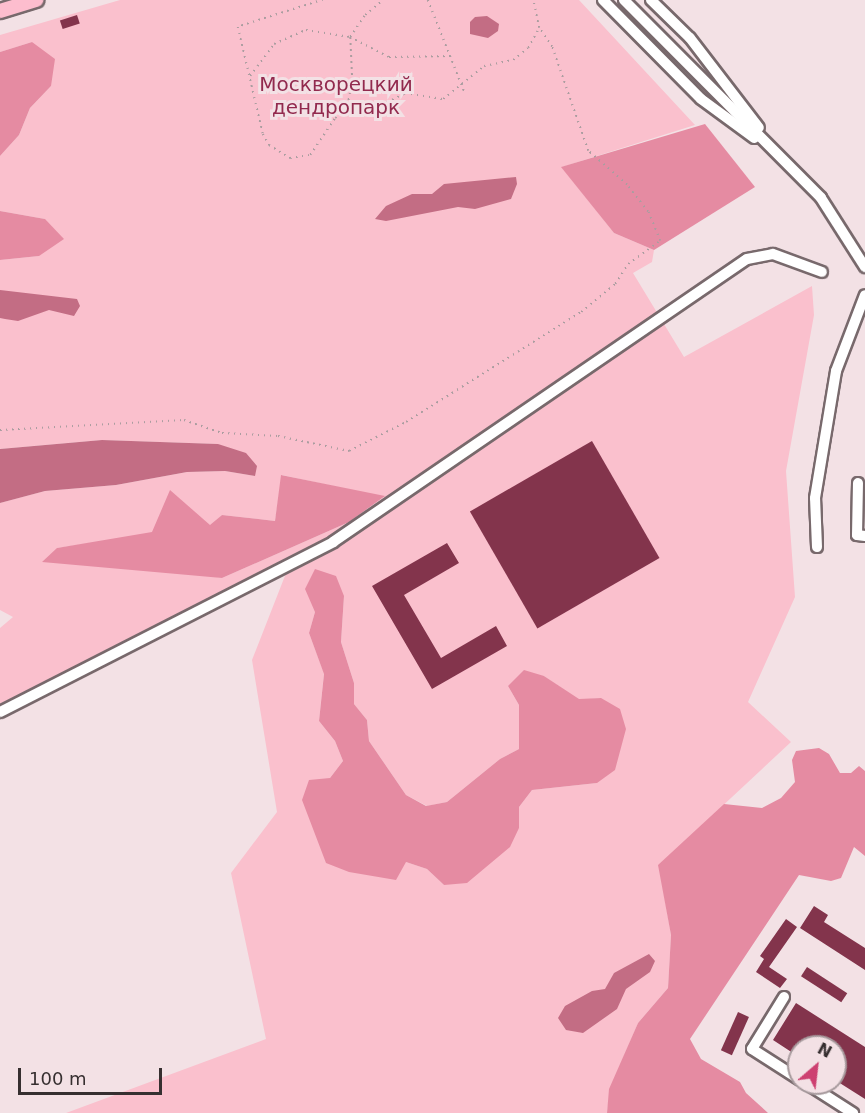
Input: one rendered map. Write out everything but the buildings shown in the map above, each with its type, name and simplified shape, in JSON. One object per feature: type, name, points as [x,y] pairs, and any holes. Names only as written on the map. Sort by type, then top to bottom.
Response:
[{"type":"main road","points":[[0,11],[36,0]]},
{"type":"street","points":[[603,0],[701,99],[783,160]]},
{"type":"street","points":[[624,0],[821,198],[865,267]]},
{"type":"street","points":[[651,0],[690,38],[783,160]]},
{"type":"street","points":[[0,712],[333,542],[747,259],[772,254],[822,272]]},
{"type":"street","points":[[818,547],[815,498],[836,371],[865,296]]},
{"type":"street","points":[[858,483],[857,535],[865,536]]},
{"type":"street","points":[[784,997],[752,1049],[787,1071]]},
{"type":"street","points":[[825,1095],[853,1113]]},
{"type":"path","points":[[323,0],[238,27],[263,134],[269,145],[290,158],[310,155],[335,118],[346,112],[376,108],[405,93],[443,99],[484,66],[513,60],[521,55],[539,28]]},
{"type":"path","points":[[346,112],[352,81],[350,37],[365,15],[383,0]]},
{"type":"path","points":[[428,0],[464,91]]},
{"type":"path","points":[[0,430],[184,420],[222,433],[278,436],[349,451],[406,422],[582,312],[615,284],[627,264],[660,241],[648,212],[634,194],[588,151],[552,47],[539,28],[533,0]]},
{"type":"path","points":[[250,76],[274,44],[306,30],[350,37],[389,57],[452,56]]},
{"type":"green space","name":"Москворецкий дендропарк","points":[[120,0],[579,0],[695,125],[562,167],[614,233],[654,250],[652,262],[633,273],[684,357],[812,286],[814,315],[786,471],[795,597],[748,702],[791,742],[659,865],[671,935],[668,988],[638,1023],[610,1089],[607,1113],[66,1113],[266,1039],[231,873],[277,812],[252,660],[290,563],[0,708],[0,628],[13,617],[0,610],[0,503],[45,491],[116,485],[187,472],[225,471],[255,476],[218,444],[102,440],[0,449],[0,260],[39,256],[45,219],[0,211],[0,156],[19,135],[30,108],[51,86],[32,42],[0,52],[0,35]],"holes":[[[282,475],[384,497],[349,522],[222,578],[57,548],[210,526],[222,515],[275,521]],[[344,596],[341,642],[354,683],[354,704],[367,720],[369,741],[406,795],[427,806],[447,802],[500,759],[519,749],[519,705],[508,686],[544,676],[579,700],[601,698],[597,783],[532,790],[519,807],[519,828],[444,885],[427,869],[406,862],[330,778],[343,761],[335,741],[319,721],[324,673],[309,633],[315,612]]]},
{"type":"shaded area","points":[[487,16],[499,24],[498,31],[488,38],[470,34],[470,22],[475,17]]},
{"type":"shaded area","points":[[32,42],[55,59],[51,86],[30,108],[19,135],[0,156],[0,52]]},
{"type":"shaded area","points":[[705,124],[755,187],[654,250],[614,233],[561,167]]},
{"type":"shaded area","points":[[516,177],[517,184],[511,199],[475,209],[458,207],[386,221],[375,219],[386,206],[412,194],[432,194],[444,184]]},
{"type":"shaded area","points":[[0,211],[45,219],[64,239],[39,256],[0,260]]},
{"type":"shaded area","points":[[0,290],[77,299],[80,306],[74,316],[49,310],[18,321],[0,318]]},
{"type":"shaded area","points":[[102,440],[218,444],[246,453],[257,466],[255,476],[225,471],[187,472],[116,485],[45,491],[0,503],[0,449]]},
{"type":"shaded area","points":[[281,475],[385,496],[349,522],[222,578],[42,562],[57,548],[152,532],[170,490],[210,525],[222,515],[275,521]]},
{"type":"shaded area","points":[[315,569],[336,576],[344,596],[341,642],[354,683],[354,704],[367,720],[369,741],[406,795],[426,806],[447,802],[500,759],[519,749],[519,705],[508,686],[524,670],[544,676],[579,699],[601,698],[620,709],[626,729],[615,770],[597,783],[532,790],[519,807],[519,828],[510,847],[467,883],[444,885],[427,869],[406,862],[396,880],[349,872],[326,863],[302,800],[309,780],[330,778],[343,761],[335,741],[319,721],[324,674],[309,633],[315,612],[305,589]]},
{"type":"shaded area","points":[[819,748],[829,754],[840,773],[851,773],[859,766],[865,771],[865,856],[854,847],[841,878],[831,881],[799,875],[690,1039],[701,1059],[740,1082],[746,1093],[768,1113],[607,1113],[609,1089],[638,1023],[668,988],[671,935],[658,865],[724,804],[762,808],[781,798],[795,782],[792,760],[796,751]]},
{"type":"shaded area","points":[[649,954],[655,961],[650,972],[626,989],[617,1009],[583,1033],[566,1030],[558,1018],[565,1006],[592,991],[605,989],[614,973]]}]
